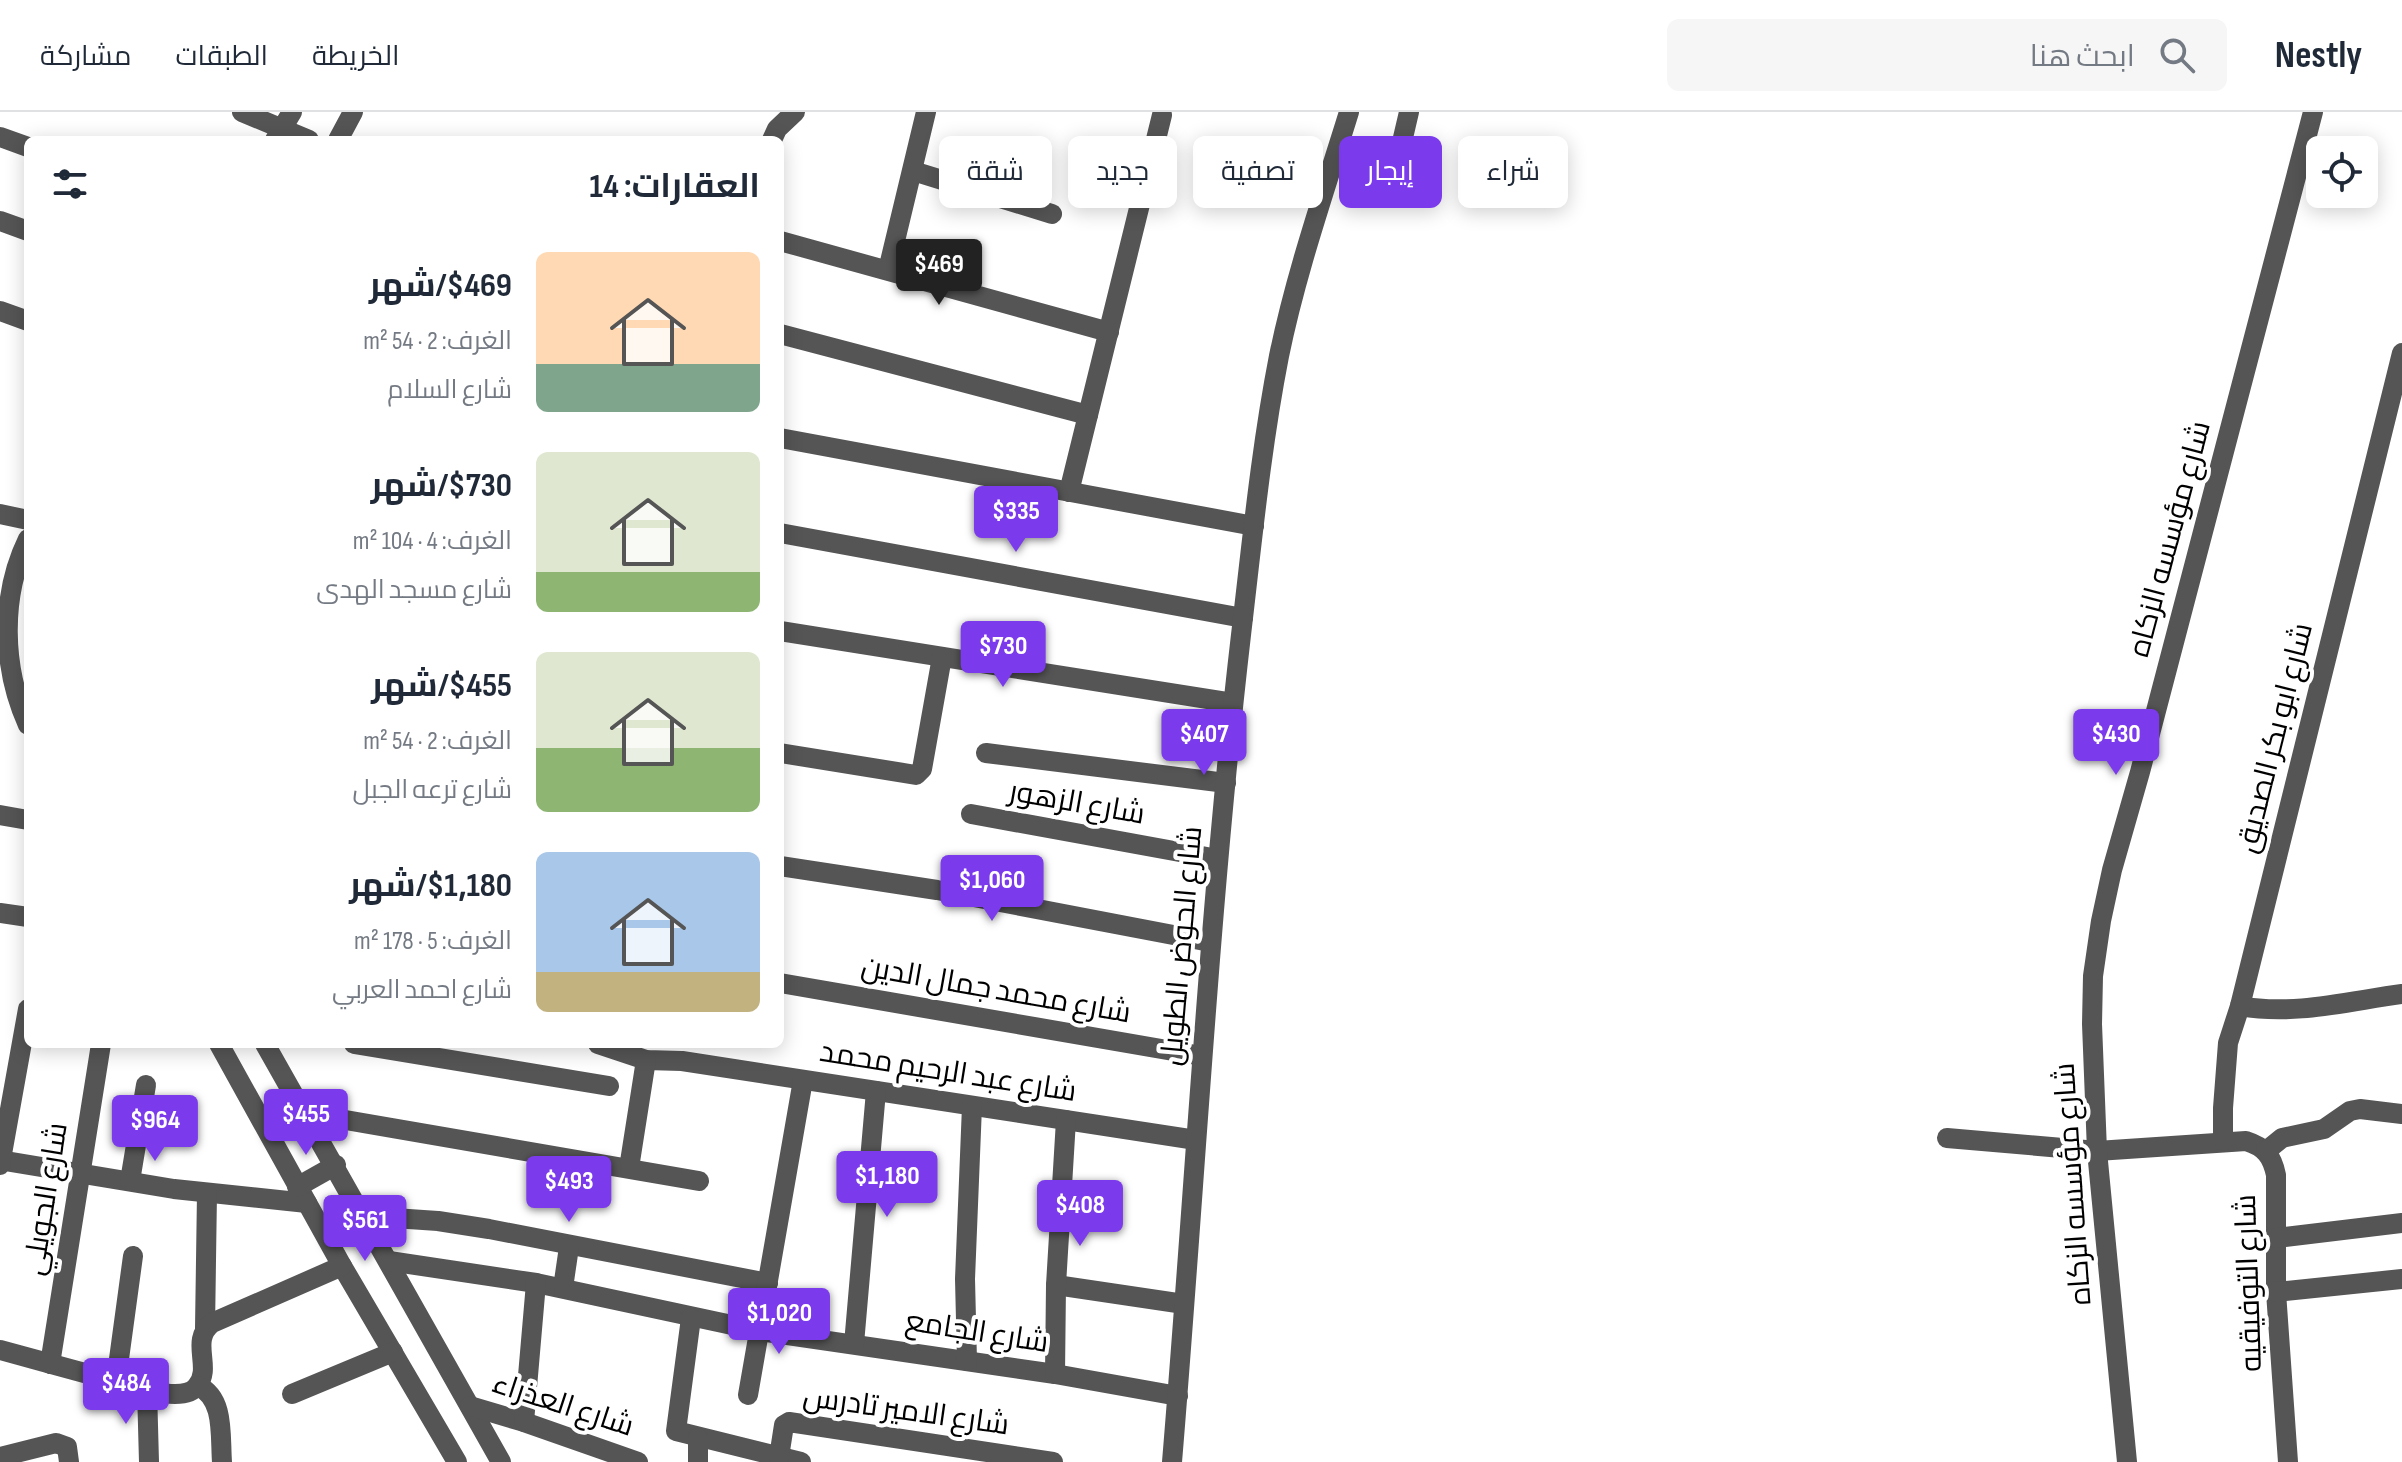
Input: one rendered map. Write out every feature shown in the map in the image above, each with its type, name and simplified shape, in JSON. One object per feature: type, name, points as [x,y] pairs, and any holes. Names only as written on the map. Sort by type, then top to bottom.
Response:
[{"type":"street","points":[[242,112],[301,136]]},
{"type":"street","points":[[340,136],[353,112]]},
{"type":"street","points":[[767,112],[792,117]]},
{"type":"street","points":[[888,270],[926,112]]},
{"type":"street","name":"شارع الحوض الطويل","points":[[1172,1462],[1210,942],[1254,526],[1272,394],[1286,326],[1349,112]]},
{"type":"street","points":[[1403,136],[1409,112]]},
{"type":"street","name":"شارع مؤسسه الزكاه","points":[[2127,1462],[2097,1151],[2093,976],[2112,870],[2313,112]]},
{"type":"street","points":[[1069,492],[1162,115]]},
{"type":"street","points":[[774,136],[777,129],[792,117]]},
{"type":"street","points":[[0,137],[24,146]]},
{"type":"street","points":[[913,171],[1052,214]]},
{"type":"street","points":[[0,221],[24,230]]},
{"type":"street","points":[[784,242],[1109,332]]},
{"type":"street","points":[[0,311],[24,320]]},
{"type":"street","points":[[784,335],[1088,415]]},
{"type":"street","name":"شارع ابو بكر الصديق","points":[[2223,1141],[2228,1043],[2240,1006],[2402,353]]},
{"type":"street","points":[[784,439],[1254,526]]},
{"type":"street","points":[[0,514],[24,519]]},
{"type":"street","points":[[784,534],[1243,618]]},
{"type":"street","points":[[24,549],[4,612],[9,655],[8,693],[24,719]]},
{"type":"street","points":[[784,632],[1233,703]]},
{"type":"street","points":[[784,754],[911,775],[919,773],[942,657]]},
{"type":"street","points":[[986,753],[1226,783]]},
{"type":"street","name":"شارع الزهور","points":[[971,814],[1218,859]]},
{"type":"street","points":[[0,815],[24,819]]},
{"type":"street","points":[[784,867],[937,890],[1210,942]]},
{"type":"street","points":[[0,913],[24,916]]},
{"type":"street","name":"شارع محمد جمال الدين","points":[[784,984],[1202,1056]]},
{"type":"street","points":[[2240,1006],[2295,1010],[2402,994]]},
{"type":"street","points":[[24,1031],[0,1162],[207,1193],[302,1195],[336,1165]]},
{"type":"street","name":"شارع الجويلي","points":[[50,1364],[100,1048]]},
{"type":"street","points":[[221,1048],[342,1266],[457,1462]]},
{"type":"street","points":[[267,1048],[501,1462]]},
{"type":"street","points":[[378,1048],[609,1086]]},
{"type":"street","name":"شارع عبد الرحيم محمد","points":[[610,1048],[646,1060],[684,1052],[803,1080],[1196,1140]]},
{"type":"street","points":[[629,1168],[646,1060]]},
{"type":"street","points":[[748,1395],[803,1080]]},
{"type":"street","points":[[130,1181],[146,1085]]},
{"type":"street","points":[[854,1344],[876,1091]]},
{"type":"street","points":[[967,1361],[965,1279],[972,1106]]},
{"type":"street","points":[[2266,1151],[2282,1138],[2324,1129],[2350,1111],[2360,1109],[2402,1114]]},
{"type":"street","points":[[305,1113],[699,1181]]},
{"type":"street","points":[[1055,1374],[1056,1285],[1066,1120]]},
{"type":"street","name":"شارع التوفيقيه","points":[[1947,1138],[2097,1151],[2246,1141],[2266,1151],[2273,1160],[2276,1175],[2276,1292],[2288,1462]]},
{"type":"street","points":[[205,1329],[207,1193]]},
{"type":"street","points":[[364,1216],[438,1221],[768,1283]]},
{"type":"street","points":[[2276,1238],[2402,1223]]},
{"type":"street","points":[[563,1288],[569,1247]]},
{"type":"street","points":[[116,1381],[133,1256]]},
{"type":"street","name":"شارع الجامع","points":[[389,1261],[563,1288],[760,1331],[1055,1374],[1178,1396]]},
{"type":"street","points":[[0,1350],[178,1395],[198,1386],[202,1369],[201,1337],[212,1323],[342,1266]]},
{"type":"street","points":[[2276,1292],[2402,1279]]},
{"type":"street","points":[[524,1422],[536,1283]]},
{"type":"street","points":[[1056,1285],[1184,1304]]},
{"type":"street","points":[[691,1318],[675,1427],[679,1433],[801,1462]]},
{"type":"street","points":[[292,1394],[393,1352]]},
{"type":"street","points":[[198,1386],[212,1395],[216,1403],[222,1462]]},
{"type":"street","points":[[147,1389],[149,1462]]},
{"type":"street","name":"شارع العذراء","points":[[470,1406],[638,1462]]},
{"type":"street","name":"شارع الامير تادرس","points":[[779,1457],[784,1425],[789,1422],[1053,1462]]},
{"type":"street","points":[[698,1438],[698,1462]]},
{"type":"street","points":[[0,1457],[56,1443],[67,1447],[69,1462]]}]
